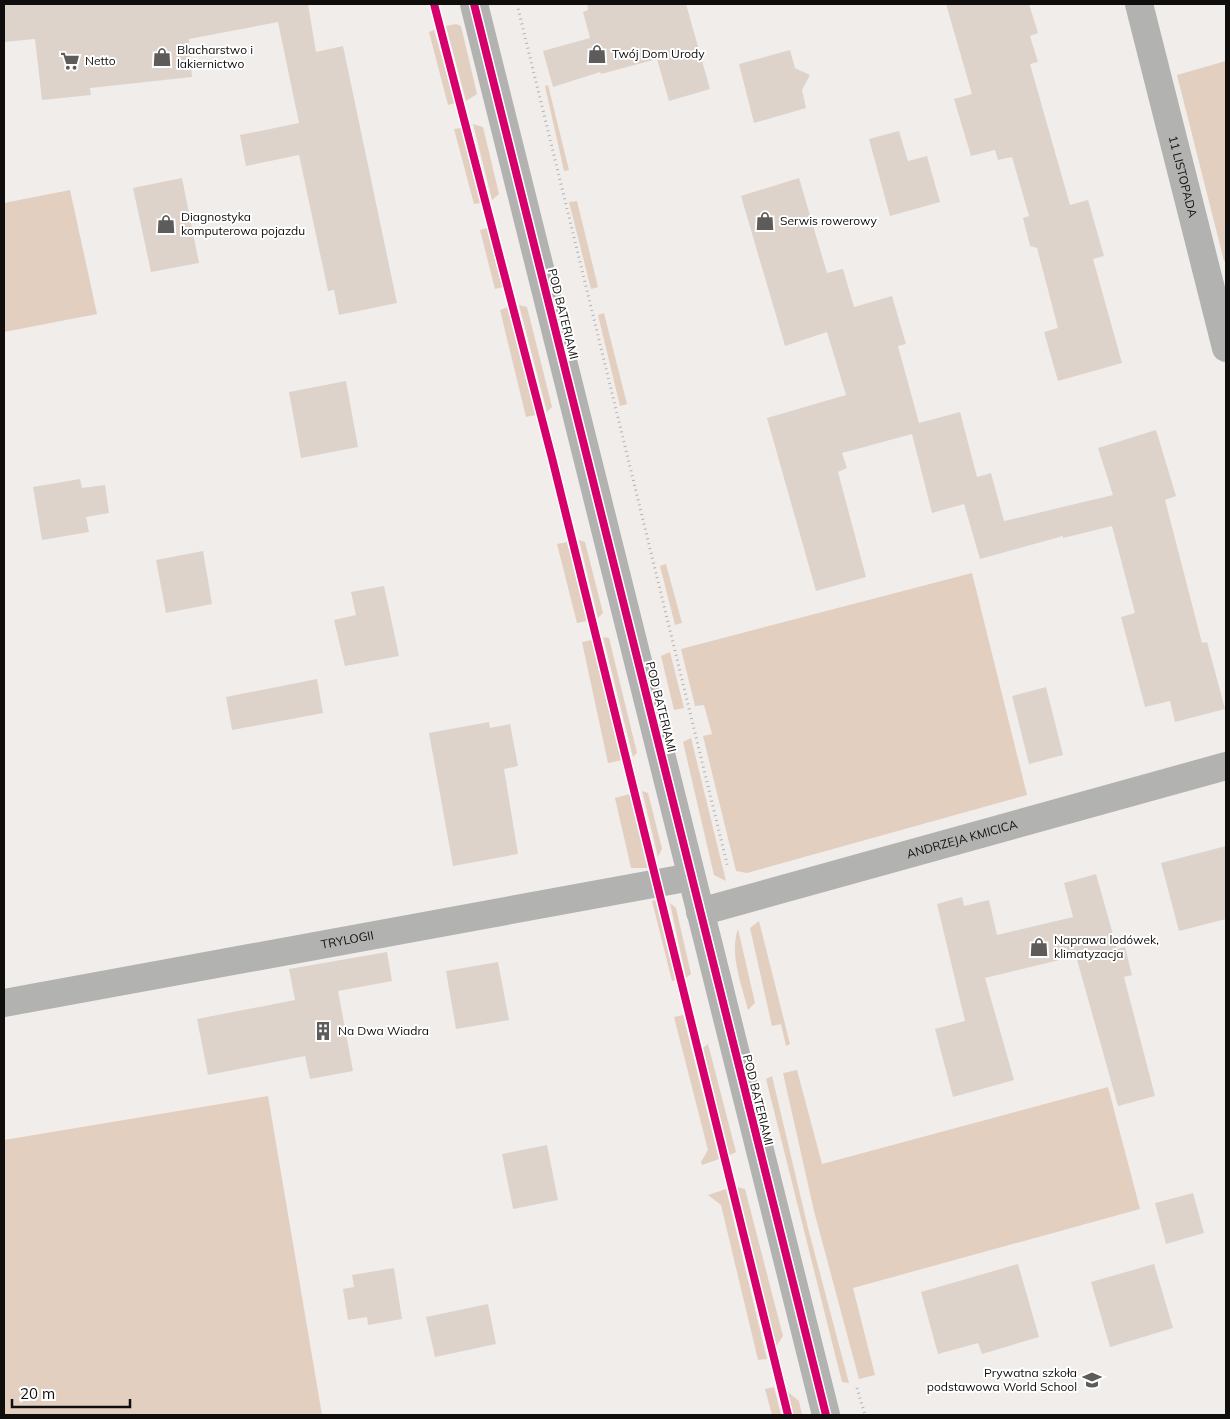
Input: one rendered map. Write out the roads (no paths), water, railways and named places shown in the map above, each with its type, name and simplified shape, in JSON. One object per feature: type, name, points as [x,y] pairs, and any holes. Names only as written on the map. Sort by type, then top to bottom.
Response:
[{"type":"street","name":"POD BATERIAMI","points":[[474,4],[826,1415]]},
{"type":"street","name":"11 LISTOPADA","points":[[1140,4],[1226,348]]},
{"type":"street","name":"ANDRZEJA KMICICA","points":[[700,912],[1226,766]]},
{"type":"street","name":"TRYLOGII","points":[[4,1003],[691,877]]},
{"type":"place","name":"Twój Dom Urody","points":[[597,54]]},
{"type":"place","name":"Blacharstwo i lakiernictwo","points":[[162,57]]},
{"type":"place","name":"Netto","points":[[70,61]]},
{"type":"place","name":"Serwis rowerowy","points":[[765,221]]},
{"type":"place","name":"Diagnostyka komputerowa pojazdu","points":[[166,224]]},
{"type":"place","name":"Naprawa lodówek, klimatyzacja","points":[[1039,947]]},
{"type":"place","name":"Na Dwa Wiadra","points":[[323,1031]]},
{"type":"place","name":"Prywatna szkoła podstawowa World School","points":[[1092,1380]]}]
